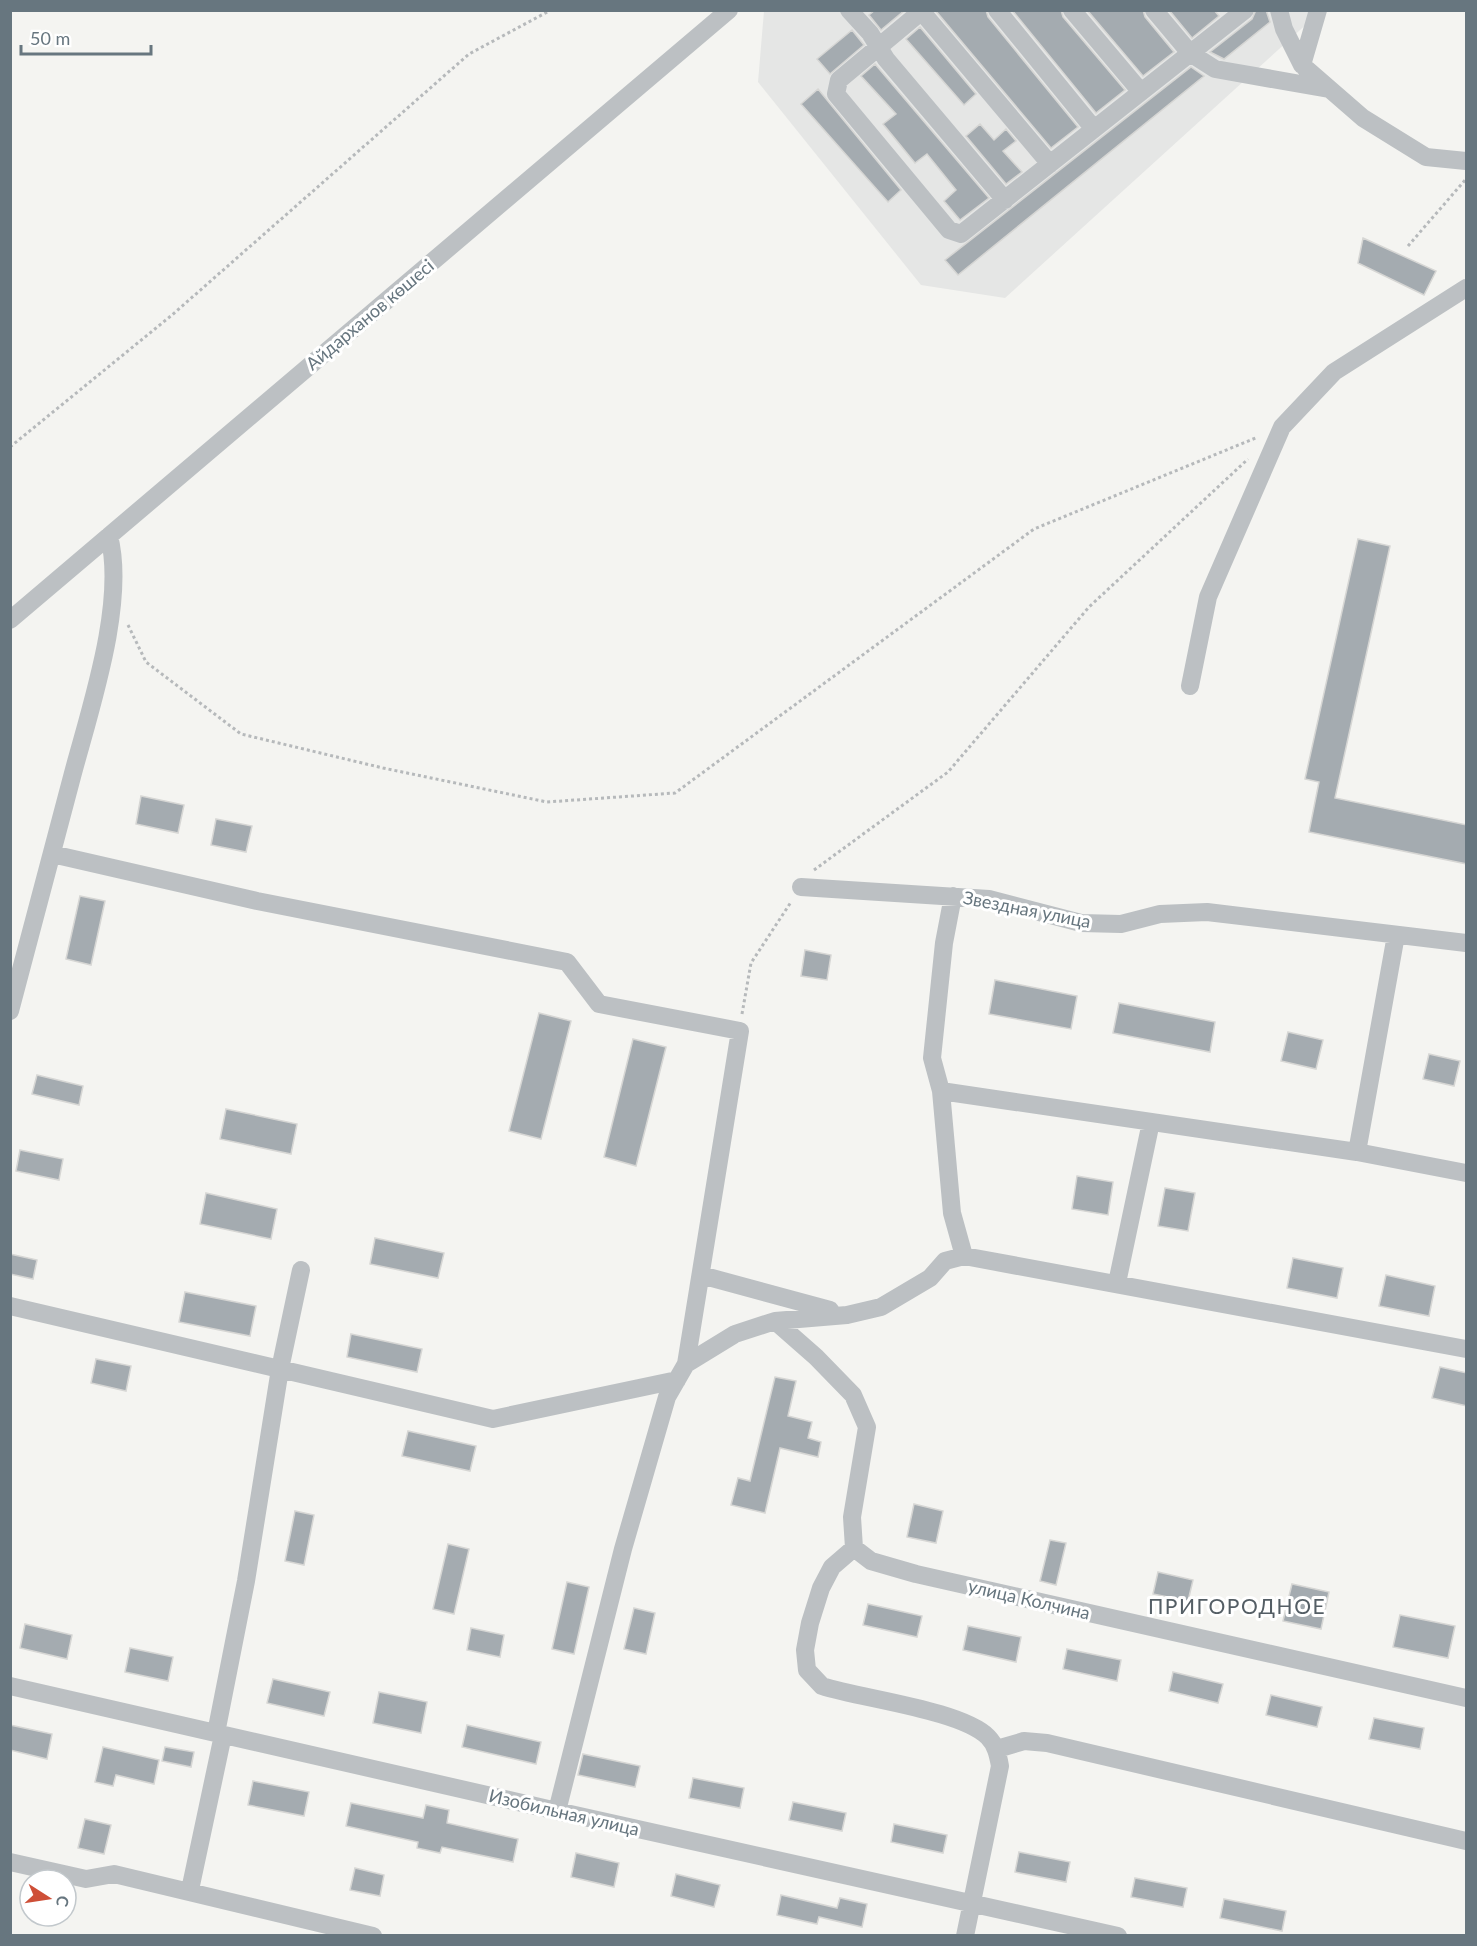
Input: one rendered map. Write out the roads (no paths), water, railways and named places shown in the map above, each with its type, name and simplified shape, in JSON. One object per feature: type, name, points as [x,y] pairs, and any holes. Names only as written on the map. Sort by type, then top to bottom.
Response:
[{"type":"street","name":"Айдарханов көшесі","points":[[10,620],[729,10]]},
{"type":"street","points":[[849,10],[1005,200]]},
{"type":"street","points":[[997,10],[1094,129]]},
{"type":"street","points":[[1072,10],[1141,92]]},
{"type":"street","points":[[1154,10],[1190,53],[1215,69],[1329,89]]},
{"type":"street","points":[[1279,10],[1284,29],[1302,65],[1363,118],[1426,157],[1467,161]]},
{"type":"street","points":[[1302,65],[1318,10]]},
{"type":"street","points":[[1050,164],[922,11],[839,80],[836,94],[843,103],[949,230],[961,234],[1005,200],[1190,53],[1237,13]]},
{"type":"street","points":[[1190,686],[1208,597],[1282,427],[1335,372],[1467,288]]},
{"type":"street","points":[[10,1011],[96,684],[114,596],[116,560],[109,536]]},
{"type":"street","points":[[52,854],[257,901],[567,962],[599,1004],[740,1031],[711,1195],[701,1275],[686,1364],[667,1396],[623,1549],[557,1811]]},
{"type":"street","name":"Звездная улица","points":[[801,887],[989,899],[1082,923],[1121,924],[1160,914],[1207,912],[1467,943]]},
{"type":"street","points":[[953,896],[944,943],[932,1058],[940,1091],[952,1213],[964,1256]]},
{"type":"street","points":[[1358,1152],[1396,935]]},
{"type":"street","points":[[940,1091],[1358,1152],[1467,1173]]},
{"type":"street","points":[[1117,1283],[1151,1122]]},
{"type":"street","points":[[686,1364],[735,1334],[775,1321],[847,1315],[881,1307],[930,1278],[945,1261],[964,1256],[1467,1349]]},
{"type":"street","points":[[190,1890],[246,1581],[280,1369],[301,1270]]},
{"type":"street","points":[[701,1275],[847,1315]]},
{"type":"street","points":[[10,1306],[493,1419],[677,1380]]},
{"type":"street","points":[[775,1321],[816,1357],[853,1395],[867,1427],[852,1517],[854,1548],[832,1567],[821,1588],[805,1650],[807,1670],[822,1686],[957,1720],[987,1736],[996,1749],[1000,1766],[965,1935]]},
{"type":"street","name":"улица Колчина","points":[[854,1548],[871,1561],[916,1574],[1467,1698]]},
{"type":"street","name":"Изобильная улица","points":[[10,1686],[557,1811],[1118,1935]]},
{"type":"street","points":[[996,1749],[1024,1741],[1047,1743],[1467,1841]]},
{"type":"street","points":[[10,1862],[86,1879],[114,1874],[190,1890],[373,1935]]},
{"type":"district","name":"ПРИГОРОДНОЕ","points":[[1237,1607]]}]
